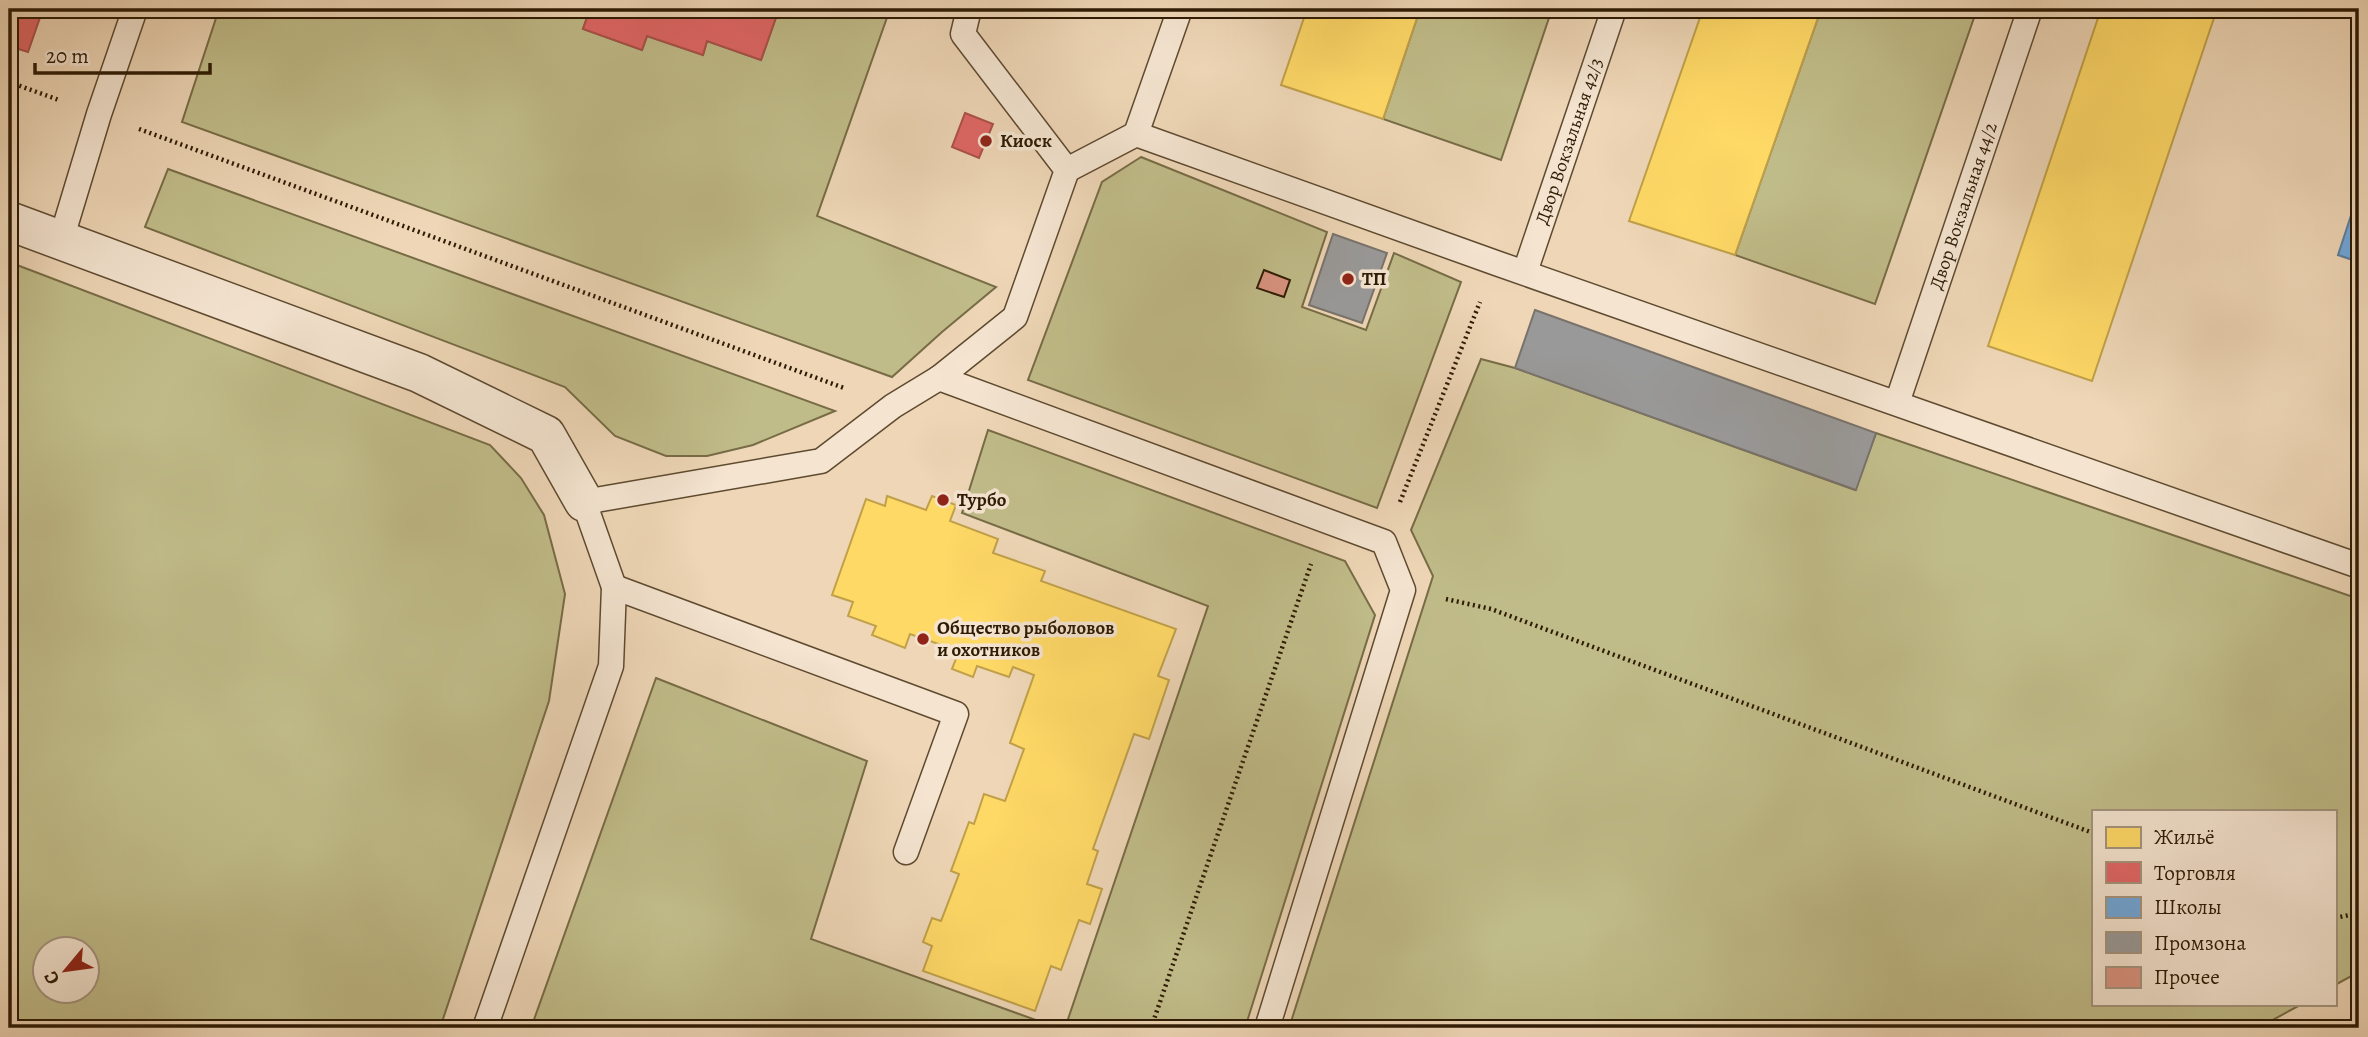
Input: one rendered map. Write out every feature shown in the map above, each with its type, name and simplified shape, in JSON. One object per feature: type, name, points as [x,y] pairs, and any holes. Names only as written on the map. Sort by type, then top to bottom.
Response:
[{"type":"street","points":[[9,221],[419,373],[546,435],[584,502]]},
{"type":"lane","points":[[61,240],[99,114],[135,9]]},
{"type":"lane","points":[[969,9],[963,34],[1067,170]]},
{"type":"lane","points":[[485,1028],[611,666],[614,587],[584,502],[821,461],[893,406],[939,378],[1015,317],[1067,170],[1136,134],[1180,9]]},
{"type":"lane","name":"Двор Вокзальная 42/3","points":[[1525,272],[1614,9]]},
{"type":"lane","name":"Двор Вокзальная 44/2","points":[[1897,403],[2030,9]]},
{"type":"lane","points":[[1136,134],[2359,566]]},
{"type":"lane","points":[[939,378],[1384,542],[1403,590],[1266,1028]]},
{"type":"lane","points":[[614,587],[956,714],[906,852]]},
{"type":"path","points":[[9,82],[702,335]]},
{"type":"path","points":[[1384,542],[1496,263]]},
{"type":"path","points":[[1151,1028],[1311,564]]},
{"type":"path","points":[[2336,918],[2359,913]]},
{"type":"shaded area","points":[[219,9],[499,9],[520,16],[522,9],[579,9],[589,12],[583,29],[642,50],[647,36],[703,55],[707,41],[761,60],[779,9],[890,9],[817,216],[996,287],[892,377],[182,122]]},
{"type":"shaded area","points":[[1420,9],[1552,9],[1501,160],[1383,119]]},
{"type":"shaded area","points":[[1821,9],[1977,9],[1875,304],[1735,255]]},
{"type":"shaded area","points":[[1141,157],[1327,232],[1302,307],[1366,330],[1394,253],[1461,282],[1377,508],[1028,380],[1102,182]]},
{"type":"shaded area","points":[[168,169],[835,411],[753,445],[707,456],[666,456],[615,436],[565,387],[145,227]]},
{"type":"shaded area","points":[[9,262],[490,445],[521,478],[544,515],[565,594],[549,701],[440,1028],[9,1028]]},
{"type":"shaded area","points":[[1481,359],[1515,368],[1855,490],[1876,433],[2359,599],[2359,972],[2336,984],[2336,810],[2092,810],[2092,1006],[2298,1006],[2258,1028],[1289,1028],[1433,576],[1411,530]]},
{"type":"shaded area","points":[[988,430],[1345,561],[1375,615],[1245,1028],[1065,1028],[1208,606],[962,513]]},
{"type":"shaded area","points":[[656,678],[867,761],[811,939],[1058,1028],[531,1028]]},
{"type":"building: Жильё","points":[[1307,9],[1420,9],[1383,119],[1281,85]]},
{"type":"building: Жильё","points":[[1703,9],[1821,9],[1735,255],[1629,221]]},
{"type":"building: Жильё","points":[[2101,9],[2217,9],[2092,381],[1988,346]]},
{"type":"building: Жильё","points":[[887,496],[926,510],[932,496],[956,505],[950,521],[998,539],[993,553],[1045,571],[1041,581],[1176,629],[1158,676],[1169,680],[1149,739],[1134,734],[1093,849],[1098,851],[1087,884],[1102,889],[1090,924],[1079,920],[1061,970],[1051,966],[1035,1011],[923,971],[932,946],[923,942],[932,918],[941,921],[959,874],[951,871],[969,822],[974,824],[984,794],[1005,801],[1024,749],[1010,743],[1034,675],[1013,667],[1009,677],[977,666],[973,677],[952,669],[959,651],[910,634],[905,648],[872,635],[876,626],[848,616],[853,602],[832,595],[866,499],[885,506]]},
{"type":"building: Торговля","points":[[9,9],[43,9],[28,52],[9,46]]},
{"type":"building: Торговля","points":[[499,9],[522,9],[520,16]]},
{"type":"building: Торговля","points":[[579,9],[779,9],[761,60],[707,41],[703,55],[647,36],[642,50],[583,29],[589,12]]},
{"type":"building: Торговля","points":[[965,113],[993,124],[979,158],[952,147]]},
{"type":"building: Школы","points":[[2359,191],[2359,262],[2338,255]]},
{"type":"building: Промзона","name":"ТП","points":[[1333,234],[1387,253],[1362,323],[1309,305]]},
{"type":"building: Промзона","points":[[1535,310],[1876,433],[1856,490],[1515,368]]},
{"type":"building: Прочее","points":[[1264,270],[1290,280],[1284,297],[1257,288]]},
{"type":"place","name":"Киоск","points":[[986,141]]},
{"type":"place","name":"ТП","points":[[1348,279]]},
{"type":"place","name":"Турбо","points":[[943,500]]},
{"type":"place","name":"Общество рыболовов и охотников","points":[[923,639]]}]
